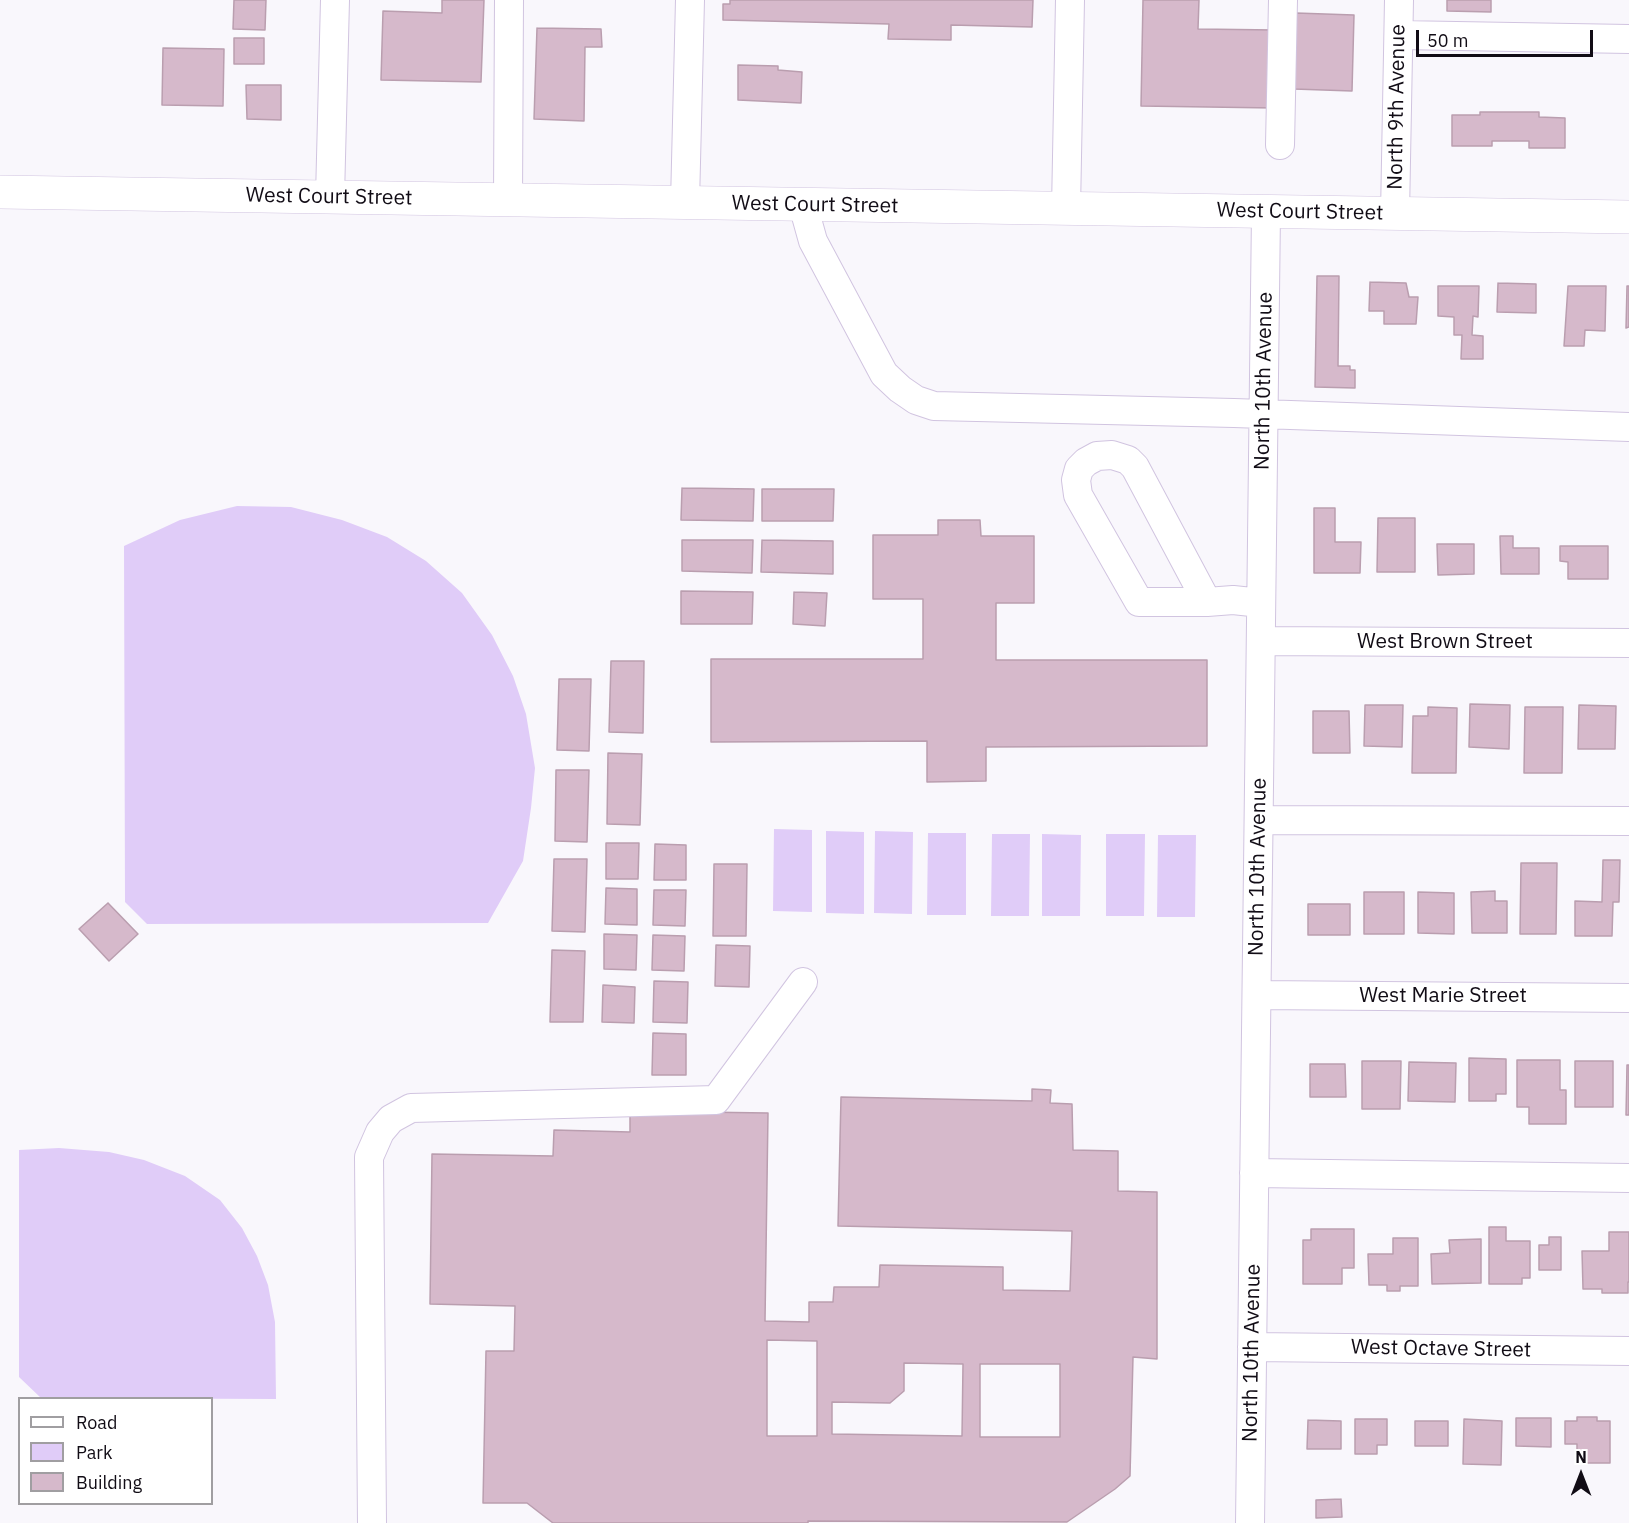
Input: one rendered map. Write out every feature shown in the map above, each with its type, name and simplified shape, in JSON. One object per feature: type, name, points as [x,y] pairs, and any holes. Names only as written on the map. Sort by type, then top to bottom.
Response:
[{"type":"main road","name":"West Court Street","points":[[0,192],[1629,217]]},
{"type":"street","points":[[330,197],[335,0]]},
{"type":"street","points":[[508,200],[509,0]]},
{"type":"street","points":[[685,203],[690,0]]},
{"type":"street","points":[[1066,208],[1070,0]]},
{"type":"street","points":[[1280,145],[1283,0]]},
{"type":"street","name":"North 9th Avenue","points":[[1395,214],[1399,0]]},
{"type":"street","points":[[1399,35],[1629,39]]},
{"type":"street","points":[[803,205],[813,241],[884,374],[916,400],[934,406],[1629,427]]},
{"type":"street","name":"North 10th Avenue","points":[[1250,1523],[1266,212]]},
{"type":"street","points":[[1207,602],[1135,467],[1128,460],[1112,455],[1097,456],[1086,462],[1079,469],[1078,495],[1139,602],[1207,602],[1233,600],[1261,603]]},
{"type":"street","name":"West Brown Street","points":[[1261,641],[1629,643]]},
{"type":"street","points":[[1258,820],[1629,821]]},
{"type":"street","points":[[372,1523],[369,1157],[380,1132],[391,1119],[411,1108],[716,1100],[803,982]]},
{"type":"street","name":"West Marie Street","points":[[1257,995],[1629,998]]},
{"type":"street","points":[[1254,1173],[1629,1178]]},
{"type":"street","name":"West Octave Street","points":[[1252,1347],[1629,1351]]},
{"type":"green space","points":[[237,506],[291,507],[342,520],[387,537],[426,561],[462,593],[492,635],[513,676],[526,714],[535,768],[523,861],[488,923],[147,924],[125,902],[124,546],[180,520]]},
{"type":"green space","points":[[774,829],[812,830],[812,912],[773,911]]},
{"type":"green space","points":[[826,831],[864,832],[864,914],[826,913]]},
{"type":"green space","points":[[875,831],[913,832],[912,914],[874,913]]},
{"type":"green space","points":[[928,833],[966,833],[966,915],[927,915]]},
{"type":"green space","points":[[992,834],[1030,834],[1029,916],[991,916]]},
{"type":"green space","points":[[1042,834],[1081,835],[1080,916],[1042,916]]},
{"type":"green space","points":[[1106,834],[1145,834],[1144,916],[1106,916]]},
{"type":"green space","points":[[1158,835],[1196,835],[1195,917],[1157,917]]},
{"type":"green space","points":[[59,1148],[109,1152],[144,1160],[185,1176],[220,1200],[242,1228],[257,1256],[268,1285],[275,1322],[276,1399],[40,1397],[19,1377],[19,1150]]},
{"type":"building","points":[[234,0],[266,0],[265,30],[233,29]]},
{"type":"building","points":[[442,0],[484,0],[481,82],[381,80],[383,11],[442,13]]},
{"type":"building","points":[[730,0],[1033,0],[1032,27],[951,25],[951,40],[888,39],[889,24],[723,20],[723,4],[730,4]]},
{"type":"building","points":[[1143,0],[1199,0],[1198,29],[1275,30],[1274,108],[1141,106]]},
{"type":"building","points":[[1447,0],[1491,0],[1491,12],[1447,11]]},
{"type":"building","points":[[1296,13],[1354,15],[1352,91],[1294,89]]},
{"type":"building","points":[[537,28],[601,29],[602,47],[585,47],[584,121],[534,119]]},
{"type":"building","points":[[234,38],[264,38],[264,64],[234,64]]},
{"type":"building","points":[[163,48],[224,49],[223,106],[162,105]]},
{"type":"building","points":[[738,65],[778,66],[778,70],[802,72],[801,103],[738,100]]},
{"type":"building","points":[[246,85],[281,85],[281,120],[247,119]]},
{"type":"building","points":[[1480,112],[1539,112],[1539,117],[1565,118],[1565,148],[1529,148],[1529,141],[1492,141],[1492,146],[1452,146],[1452,115],[1480,115]]},
{"type":"building","points":[[1317,276],[1339,276],[1338,366],[1350,366],[1350,370],[1355,370],[1355,388],[1315,387]]},
{"type":"building","points":[[1370,282],[1406,283],[1409,297],[1418,297],[1416,324],[1384,324],[1384,311],[1369,311]]},
{"type":"building","points":[[1498,283],[1536,284],[1536,313],[1497,312]]},
{"type":"building","points":[[1438,286],[1479,286],[1478,317],[1473,316],[1472,335],[1483,336],[1483,359],[1461,359],[1462,335],[1454,335],[1454,317],[1438,316]]},
{"type":"building","points":[[1568,286],[1606,286],[1605,331],[1585,330],[1584,346],[1564,346]]},
{"type":"building","points":[[1627,286],[1629,286],[1629,327],[1626,328]]},
{"type":"building","points":[[682,488],[754,489],[753,521],[681,520]]},
{"type":"building","points":[[762,489],[834,489],[833,521],[762,521]]},
{"type":"building","points":[[1314,508],[1335,508],[1335,542],[1361,542],[1360,573],[1314,573]]},
{"type":"building","points":[[1378,518],[1415,518],[1415,572],[1377,572]]},
{"type":"building","points":[[938,520],[980,520],[981,536],[1034,536],[1034,603],[996,603],[996,660],[1207,660],[1207,746],[986,747],[986,781],[927,782],[927,741],[711,742],[711,659],[923,659],[923,599],[873,599],[873,535],[938,535]]},
{"type":"building","points":[[1500,536],[1513,536],[1513,548],[1539,548],[1539,574],[1501,574]]},
{"type":"building","points":[[682,540],[753,540],[752,573],[682,571]]},
{"type":"building","points":[[762,540],[833,541],[833,574],[761,572]]},
{"type":"building","points":[[1437,544],[1474,544],[1474,574],[1438,575]]},
{"type":"building","points":[[1560,546],[1608,546],[1608,579],[1568,579],[1568,562],[1560,561]]},
{"type":"building","points":[[681,591],[753,592],[752,624],[681,624]]},
{"type":"building","points":[[794,592],[827,593],[825,626],[793,624]]},
{"type":"building","points":[[611,661],[644,661],[643,733],[609,732]]},
{"type":"building","points":[[559,679],[591,679],[589,751],[557,750]]},
{"type":"building","points":[[1470,704],[1510,705],[1509,749],[1469,747]]},
{"type":"building","points":[[1365,705],[1403,705],[1402,747],[1364,746]]},
{"type":"building","points":[[1579,705],[1616,706],[1615,749],[1578,749]]},
{"type":"building","points":[[1428,707],[1457,708],[1456,773],[1412,773],[1413,716],[1428,716]]},
{"type":"building","points":[[1525,707],[1563,707],[1562,773],[1524,773]]},
{"type":"building","points":[[1313,711],[1349,711],[1350,753],[1313,753]]},
{"type":"building","points":[[608,753],[642,754],[640,825],[607,824]]},
{"type":"building","points":[[556,770],[589,770],[587,842],[555,841]]},
{"type":"building","points":[[606,843],[639,843],[638,879],[606,879]]},
{"type":"building","points":[[655,844],[686,845],[686,880],[654,880]]},
{"type":"building","points":[[554,859],[587,859],[585,932],[552,931]]},
{"type":"building","points":[[1603,860],[1620,860],[1619,902],[1613,902],[1612,936],[1575,936],[1575,901],[1602,902]]},
{"type":"building","points":[[1521,863],[1557,863],[1556,934],[1520,934]]},
{"type":"building","points":[[714,864],[747,864],[746,936],[713,936]]},
{"type":"building","points":[[606,888],[637,889],[637,925],[605,924]]},
{"type":"building","points":[[654,890],[686,890],[685,926],[653,925]]},
{"type":"building","points":[[1495,891],[1495,901],[1507,901],[1507,933],[1472,933],[1471,892]]},
{"type":"building","points":[[1364,892],[1404,892],[1404,934],[1364,934]]},
{"type":"building","points":[[1418,892],[1454,893],[1454,934],[1418,933]]},
{"type":"building","points":[[108,903],[138,934],[109,961],[79,929]]},
{"type":"building","points":[[1308,904],[1350,904],[1350,935],[1308,935]]},
{"type":"building","points":[[604,934],[637,935],[636,970],[604,969]]},
{"type":"building","points":[[653,935],[685,936],[684,971],[652,970]]},
{"type":"building","points":[[716,945],[750,946],[749,987],[715,986]]},
{"type":"building","points":[[552,950],[585,951],[583,1022],[550,1022]]},
{"type":"building","points":[[654,981],[688,982],[687,1023],[653,1022]]},
{"type":"building","points":[[603,985],[635,987],[634,1023],[602,1022]]},
{"type":"building","points":[[653,1033],[686,1034],[686,1075],[652,1075]]},
{"type":"building","points":[[1469,1058],[1506,1059],[1506,1094],[1496,1094],[1496,1101],[1469,1101]]},
{"type":"building","points":[[1517,1060],[1560,1060],[1560,1090],[1566,1090],[1566,1124],[1529,1124],[1529,1107],[1517,1107]]},
{"type":"building","points":[[1362,1061],[1401,1061],[1400,1109],[1362,1109]]},
{"type":"building","points":[[1575,1061],[1613,1061],[1613,1107],[1575,1107]]},
{"type":"building","points":[[1409,1062],[1456,1063],[1455,1102],[1408,1101]]},
{"type":"building","points":[[1310,1064],[1345,1064],[1346,1097],[1310,1097]]},
{"type":"building","points":[[1627,1065],[1629,1065],[1629,1115],[1626,1115]]},
{"type":"building","points":[[1032,1089],[1051,1090],[1050,1103],[1072,1104],[1073,1150],[1118,1151],[1118,1191],[1157,1192],[1157,1359],[1133,1357],[1130,1476],[1115,1489],[1067,1522],[553,1523],[527,1503],[483,1503],[486,1351],[514,1351],[515,1306],[430,1304],[432,1154],[553,1156],[554,1130],[630,1132],[630,1111],[768,1113],[765,1321],[809,1322],[809,1302],[833,1302],[834,1287],[879,1287],[880,1265],[1003,1267],[1003,1290],[1070,1291],[1072,1231],[838,1226],[841,1097],[1032,1101]],"holes":[[[767,1340],[817,1341],[817,1436],[767,1436]],[[904,1363],[963,1364],[962,1436],[832,1434],[832,1402],[890,1403],[904,1391]],[[980,1364],[1060,1364],[1060,1437],[980,1437]]]},
{"type":"building","points":[[1489,1227],[1506,1227],[1506,1241],[1530,1241],[1530,1278],[1522,1278],[1522,1284],[1489,1284]]},
{"type":"building","points":[[1311,1229],[1354,1229],[1354,1268],[1342,1268],[1342,1284],[1303,1284],[1303,1240],[1311,1240]]},
{"type":"building","points":[[1609,1232],[1629,1232],[1628,1293],[1602,1293],[1602,1289],[1583,1289],[1582,1251],[1609,1251]]},
{"type":"building","points":[[1549,1237],[1561,1237],[1561,1270],[1539,1270],[1539,1245],[1549,1245]]},
{"type":"building","points":[[1393,1238],[1418,1238],[1418,1286],[1400,1286],[1400,1291],[1387,1291],[1387,1285],[1369,1285],[1368,1254],[1393,1254]]},
{"type":"building","points":[[1481,1239],[1481,1283],[1432,1284],[1431,1254],[1450,1253],[1449,1240]]},
{"type":"building","points":[[1577,1417],[1597,1417],[1597,1421],[1610,1421],[1610,1463],[1577,1463],[1577,1444],[1565,1444],[1565,1421],[1577,1421]]},
{"type":"building","points":[[1516,1418],[1551,1418],[1551,1447],[1516,1446]]},
{"type":"building","points":[[1355,1419],[1387,1419],[1387,1445],[1377,1445],[1377,1454],[1355,1454]]},
{"type":"building","points":[[1464,1419],[1502,1421],[1501,1465],[1463,1464]]},
{"type":"building","points":[[1308,1420],[1341,1421],[1341,1449],[1307,1449]]},
{"type":"building","points":[[1415,1421],[1448,1421],[1448,1446],[1415,1446]]},
{"type":"building","points":[[1341,1499],[1342,1517],[1316,1518],[1316,1500]]}]
